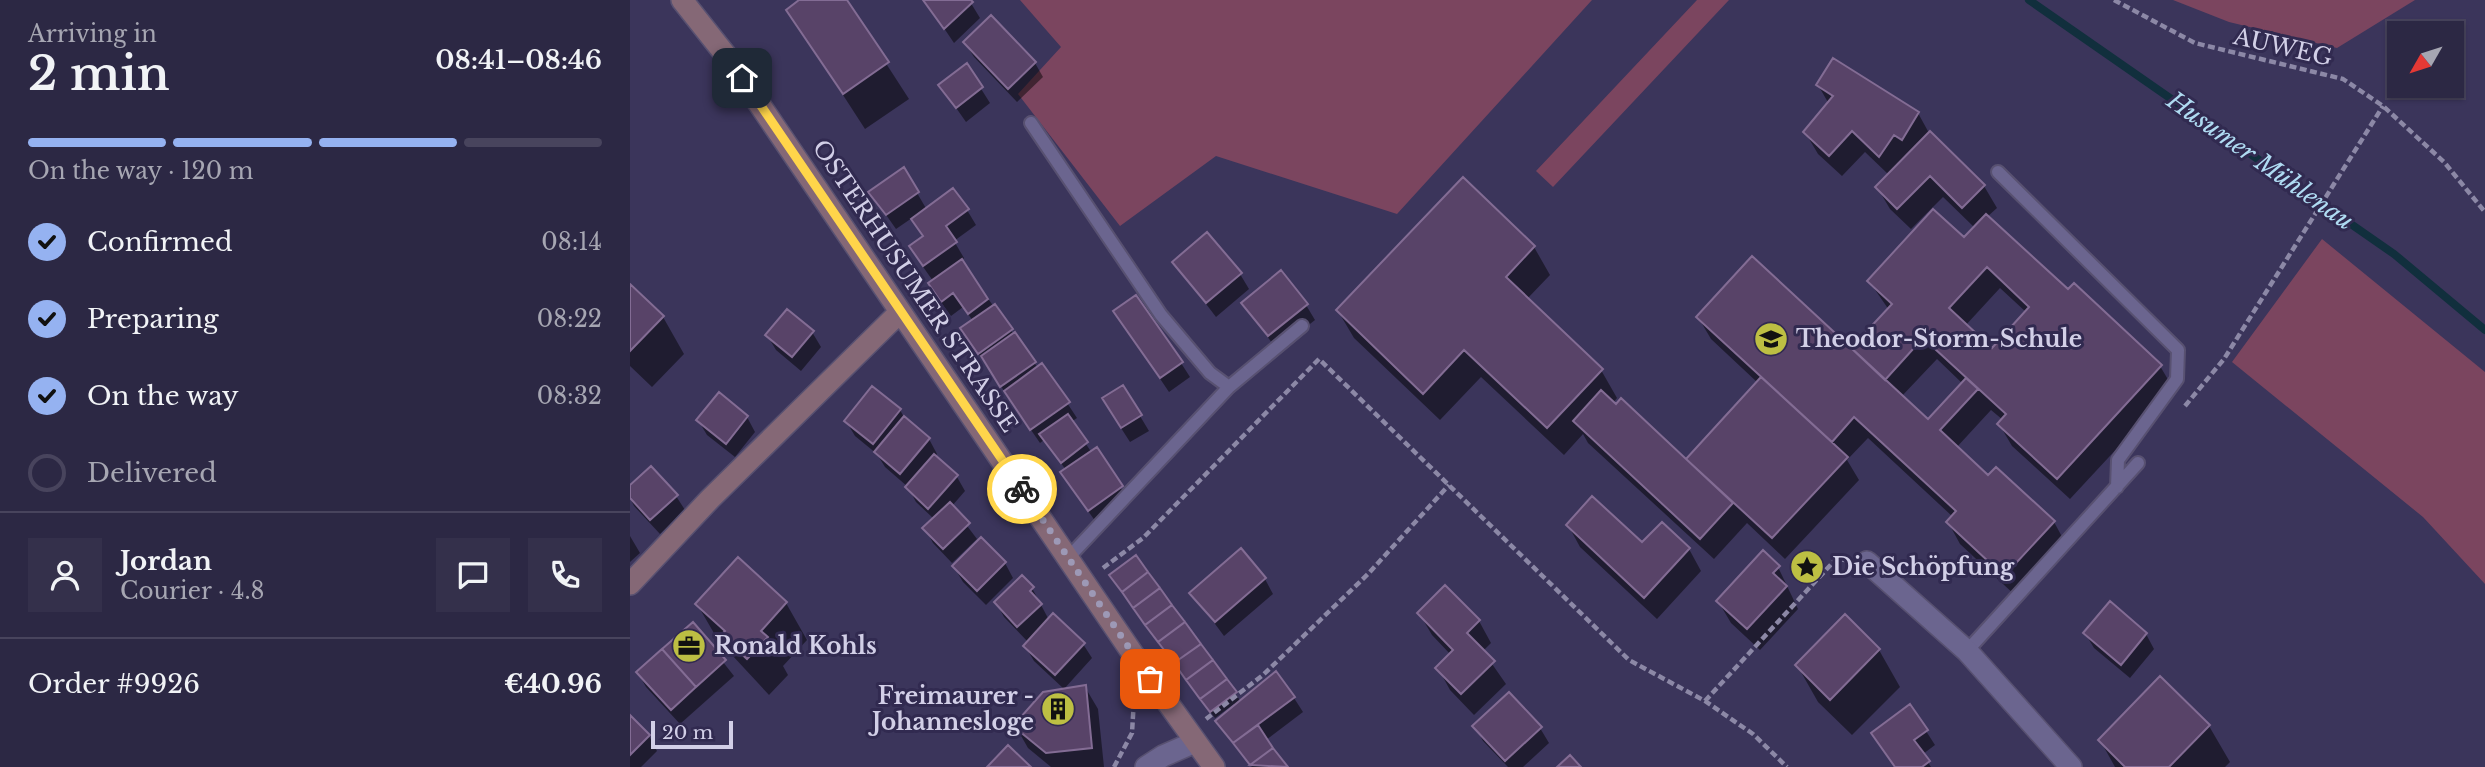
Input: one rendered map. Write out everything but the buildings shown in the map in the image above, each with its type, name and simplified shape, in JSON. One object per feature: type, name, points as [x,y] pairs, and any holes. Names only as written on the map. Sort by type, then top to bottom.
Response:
[{"type":"main road","name":"OSTERHUSUMER STRASSE","points":[[682,0],[728,58],[1137,660],[1214,767]]},
{"type":"main road","points":[[630,584],[710,499],[900,313]]},
{"type":"street","points":[[1867,562],[1967,651],[2071,767]]},
{"type":"street","points":[[1146,767],[1193,739]]},
{"type":"lane","points":[[1031,123],[1161,315],[1210,373],[1229,387]]},
{"type":"lane","points":[[1998,172],[2178,350],[2176,379],[2118,460],[2117,487]]},
{"type":"lane","points":[[1069,557],[1229,387],[1302,326]]},
{"type":"lane","points":[[1967,651],[2138,463]]},
{"type":"path","name":"AUWEG","points":[[2115,0],[2195,43],[2343,79],[2382,106],[2444,162],[2485,212]]},
{"type":"path","points":[[2181,411],[2224,359],[2302,239],[2382,106]]},
{"type":"path","points":[[1085,580],[1143,538],[1318,359],[1629,660],[1706,701],[1753,734],[1787,767]]},
{"type":"path","points":[[1193,739],[1368,574],[1449,485]]},
{"type":"path","points":[[1706,701],[1836,559],[1867,562]]},
{"type":"path","points":[[1114,767],[1132,733],[1137,660]]},
{"type":"shaded area","points":[[1020,0],[1592,0],[1397,214],[1216,156],[1120,226],[1018,94],[1061,47]]},
{"type":"shaded area","points":[[1697,0],[1729,0],[1553,187],[1536,171]]},
{"type":"shaded area","points":[[2173,0],[2415,0],[2337,48],[2229,22]]},
{"type":"shaded area","points":[[2322,239],[2485,372],[2485,584],[2423,517],[2232,362]]},
{"type":"waterway","name":"Husumer Mühlenau","points":[[2029,0],[2394,254],[2485,330]]},
{"type":"way so far","points":[[1022,489],[1150,679]]},
{"type":"place","name":"Theodor-Storm-Schule","points":[[1771,339]]},
{"type":"place","name":"Die Schöpfung","points":[[1807,567]]},
{"type":"place","name":"Ronald Kohls","points":[[689,646]]},
{"type":"place","name":"Freimaurer - Johannesloge","points":[[1058,709]]},
{"type":"route","points":[[742,78],[1022,489]]}]
